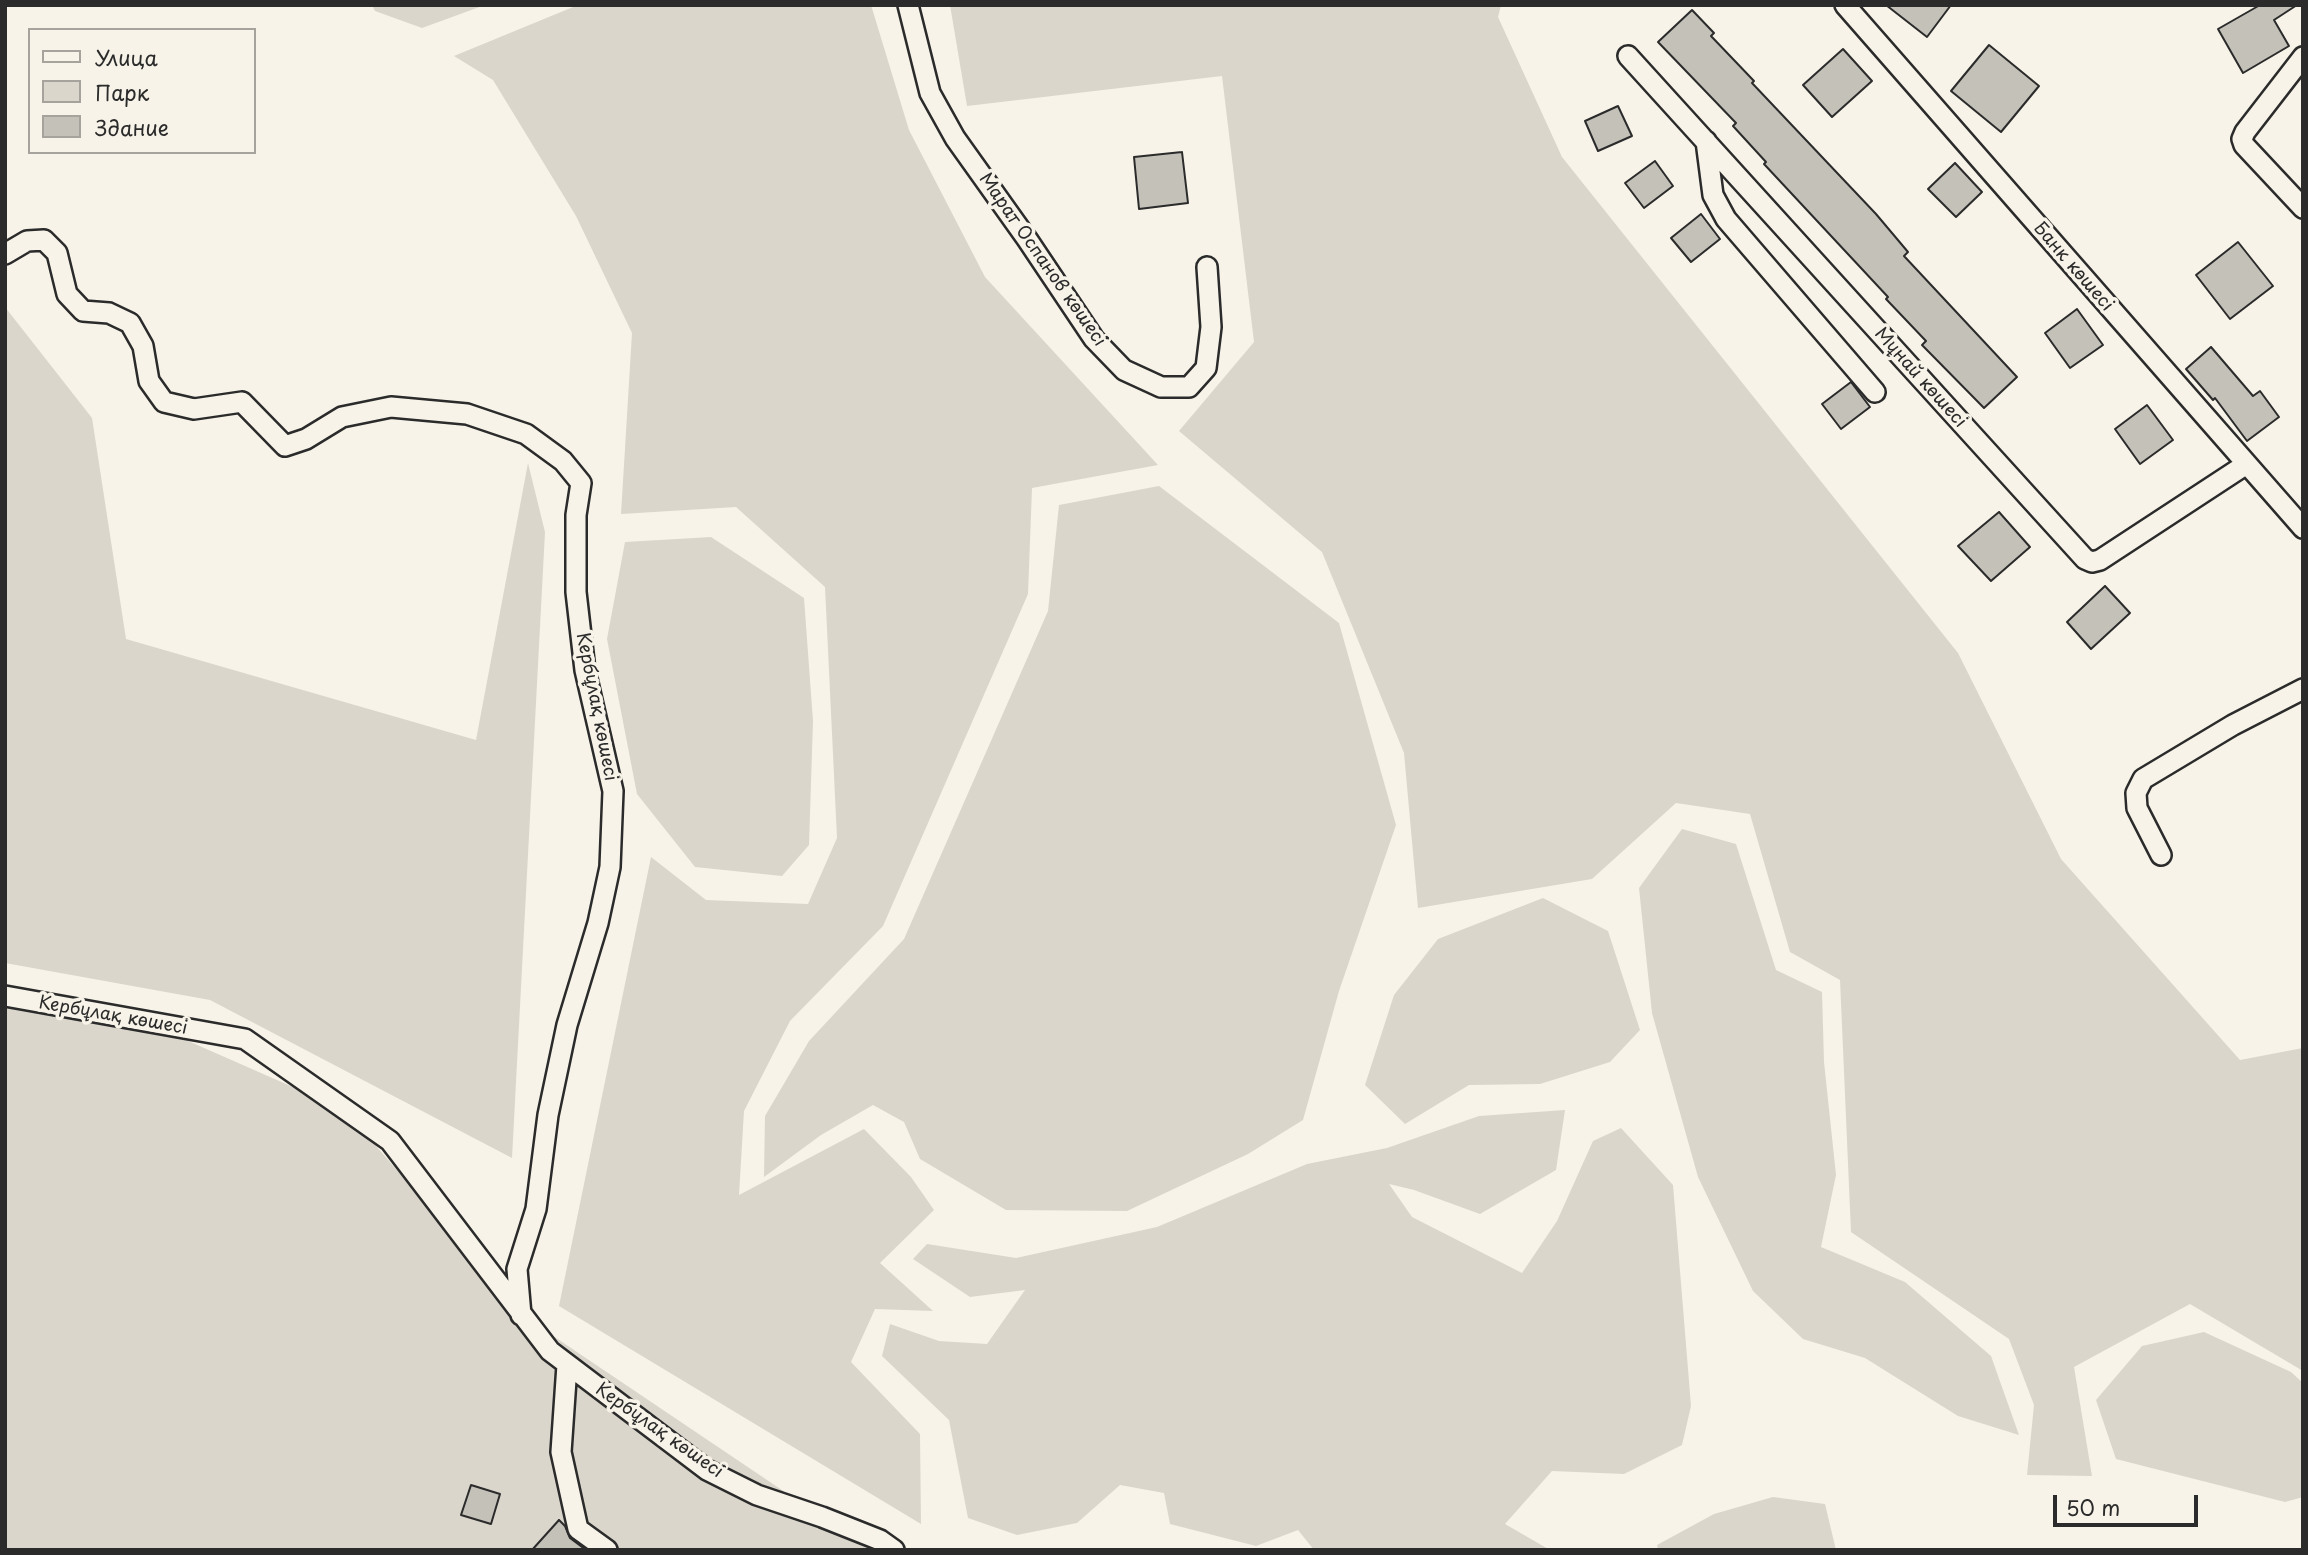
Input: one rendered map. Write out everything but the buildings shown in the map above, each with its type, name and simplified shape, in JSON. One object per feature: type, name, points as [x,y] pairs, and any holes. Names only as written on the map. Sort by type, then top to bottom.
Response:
[{"type":"street","name":"Марат Оспанов көшесі","points":[[908,5],[930,93],[955,138],[1094,339],[1124,370],[1161,387],[1189,387],[1206,368],[1211,327],[1207,267]]},
{"type":"street","name":"Банк көшесі","points":[[1845,5],[2245,465],[2303,527]]},
{"type":"street","name":"Мұнай көшесі","points":[[1628,56],[2085,559],[2092,562],[2101,560],[2245,465]]},
{"type":"street","points":[[2303,57],[2242,139],[2244,145],[2303,208]]},
{"type":"street","points":[[1706,142],[1713,195],[1726,219],[1875,392]]},
{"type":"street","name":"Кербұлақ көшесі","points":[[5,254],[27,242],[44,240],[57,253],[67,293],[83,311],[109,313],[130,323],[144,346],[149,381],[164,402],[194,409],[242,402],[285,446],[306,439],[342,417],[391,407],[467,414],[526,433],[563,461],[581,483],[576,514],[576,592],[585,670],[613,791],[610,867],[598,923],[568,1026],[548,1115],[536,1209],[517,1269],[522,1315]]},
{"type":"street","points":[[2161,855],[2137,808],[2136,793],[2143,779],[2233,725],[2303,689]]},
{"type":"street","name":"Кербұлақ көшесі","points":[[5,996],[245,1039],[390,1141],[550,1352],[707,1470],[757,1495],[880,1540],[894,1550]]},
{"type":"street","points":[[567,1365],[561,1452],[578,1529],[607,1550]]},
{"type":"green space","points":[[372,5],[485,5],[422,28],[375,11]]},
{"type":"green space","points":[[578,5],[871,5],[909,130],[985,277],[1158,465],[1032,488],[1028,594],[883,926],[790,1021],[744,1111],[739,1195],[864,1129],[911,1177],[934,1210],[880,1263],[933,1311],[875,1309],[851,1362],[920,1434],[921,1524],[559,1306],[651,857],[706,900],[808,904],[837,838],[825,587],[736,507],[621,514],[632,333],[576,216],[493,80],[454,56]]},
{"type":"green space","points":[[950,5],[1501,5],[1498,17],[1562,157],[1958,653],[2061,859],[2240,1060],[2303,1048],[2303,1371],[2190,1304],[2074,1367],[2092,1476],[2027,1475],[2034,1405],[2009,1339],[1851,1232],[1840,980],[1790,952],[1750,814],[1676,803],[1592,879],[1418,908],[1404,753],[1322,552],[1179,431],[1254,342],[1222,76],[967,106]]},
{"type":"green space","points":[[5,307],[92,418],[126,639],[476,740],[528,463],[545,532],[512,1158],[210,1000],[5,963]]},
{"type":"green space","points":[[1159,486],[1339,623],[1396,825],[1339,991],[1303,1120],[1248,1154],[1127,1211],[1006,1210],[920,1159],[904,1122],[873,1105],[821,1135],[764,1177],[765,1116],[809,1041],[904,939],[1048,611],[1059,505]]},
{"type":"green space","points":[[711,537],[804,598],[813,721],[809,845],[782,876],[695,867],[637,794],[607,639],[625,542]]},
{"type":"green space","points":[[1682,829],[1736,844],[1776,970],[1822,992],[1824,1062],[1836,1175],[1821,1247],[1905,1282],[1991,1356],[2019,1435],[1958,1416],[1865,1358],[1803,1339],[1753,1291],[1698,1177],[1652,1013],[1639,888]]},
{"type":"green space","points":[[1543,898],[1608,931],[1640,1030],[1610,1062],[1540,1084],[1469,1085],[1405,1124],[1365,1085],[1394,995],[1438,939]]},
{"type":"green space","points":[[5,1004],[161,1029],[345,1110],[522,1315],[822,1517],[882,1550],[5,1550]]},
{"type":"green space","points":[[1565,1110],[1556,1170],[1480,1214],[1414,1190],[1389,1184],[1412,1217],[1522,1273],[1557,1221],[1593,1141],[1621,1128],[1673,1185],[1691,1406],[1682,1445],[1624,1474],[1552,1471],[1505,1524],[1550,1550],[1314,1550],[1298,1530],[1256,1546],[1170,1524],[1164,1493],[1120,1485],[1077,1523],[1017,1535],[968,1518],[949,1420],[882,1356],[890,1324],[939,1341],[987,1344],[1025,1290],[970,1297],[913,1259],[927,1244],[1016,1258],[1157,1227],[1307,1164],[1387,1148],[1479,1116]]},
{"type":"green space","points":[[2204,1332],[2291,1372],[2303,1383],[2303,1497],[2285,1502],[2116,1459],[2096,1400],[2142,1346]]},
{"type":"green space","points":[[1773,1497],[1825,1504],[1836,1550],[1658,1550],[1657,1545],[1714,1514]]}]
